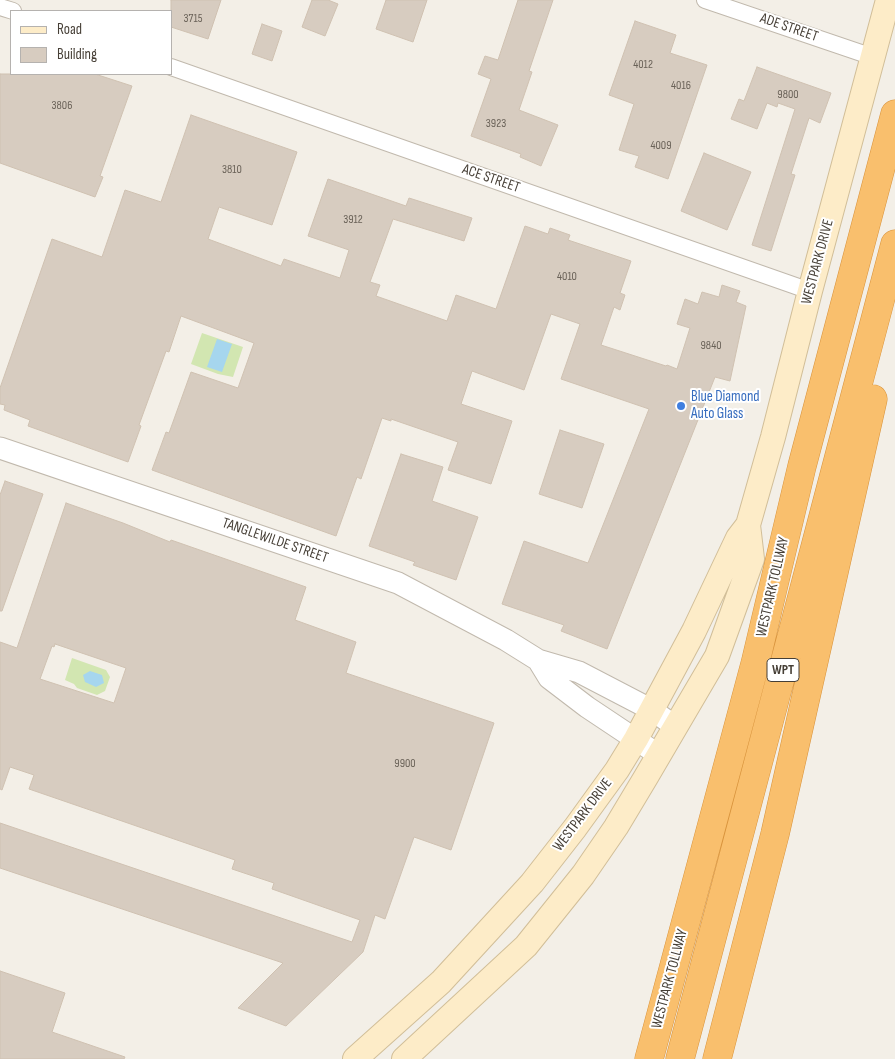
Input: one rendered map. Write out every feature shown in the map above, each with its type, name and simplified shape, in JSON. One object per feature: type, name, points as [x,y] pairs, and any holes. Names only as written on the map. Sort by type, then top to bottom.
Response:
[{"type":"highway","name":"WESTPARK TOLLWAY","points":[[649,1059],[755,664],[802,466],[895,114]]},
{"type":"highway","name":"WESTPARK TOLLWAY","points":[[680,1059],[895,244]]},
{"type":"highway","points":[[717,1059],[775,834],[886,339],[885,282]]},
{"type":"main road","name":"WESTPARK DRIVE","points":[[355,1059],[441,982],[532,884],[575,828],[617,770],[636,739],[694,631],[738,538],[748,525],[888,0]]},
{"type":"main road","name":"WESTPARK DRIVE","points":[[404,1059],[526,946],[583,875],[616,827],[717,656],[752,559],[748,525]]},
{"type":"main road","points":[[501,917],[526,946]]},
{"type":"street","name":"ADE STREET","points":[[705,0],[873,57]]},
{"type":"street","name":"ACE STREET","points":[[172,67],[810,291]]},
{"type":"street","name":"TANGLEWILDE STREET","points":[[0,448],[398,583],[483,627],[538,660],[579,672],[652,710],[676,727]]},
{"type":"street","name":"TANGLEWILDE STREET","points":[[538,660],[549,678],[587,707],[659,755]]},
{"type":"green space","points":[[202,333],[243,347],[233,377],[218,374],[191,364]]},
{"type":"green space","points":[[72,658],[106,670],[110,677],[105,691],[97,695],[77,688],[74,684],[65,680]]},
{"type":"water","points":[[217,339],[232,344],[222,372],[207,367]]},
{"type":"water","points":[[90,671],[102,675],[104,683],[96,687],[85,682],[83,675]]},
{"type":"building","points":[[171,0],[221,0],[208,39],[172,27]]},
{"type":"building","points":[[312,0],[328,0],[338,4],[325,36],[302,27]]},
{"type":"building","points":[[386,0],[427,0],[413,42],[376,29]]},
{"type":"building","points":[[518,0],[553,0],[529,71],[532,72],[519,110],[558,125],[541,166],[520,157],[521,154],[471,136],[491,79],[478,74],[485,56],[498,60]]},
{"type":"building","points":[[635,21],[676,35],[670,53],[707,65],[668,179],[635,167],[639,156],[619,150],[634,104],[609,95]]},
{"type":"building","points":[[262,24],[282,31],[272,61],[252,54]]},
{"type":"building","points":[[757,67],[831,93],[820,123],[809,118],[791,174],[795,175],[771,251],[752,245],[795,109],[778,103],[777,107],[767,103],[757,129],[731,119],[739,99],[744,101]]},
{"type":"building","points":[[0,74],[98,75],[132,86],[100,176],[103,177],[95,197],[0,163]]},
{"type":"building","points":[[191,115],[297,152],[272,225],[219,207],[208,239],[281,266],[284,259],[340,278],[349,250],[308,236],[328,179],[406,206],[409,198],[472,218],[464,241],[393,219],[370,282],[380,285],[376,296],[447,321],[456,295],[496,309],[525,226],[548,234],[550,228],[570,235],[568,240],[631,261],[620,293],[625,295],[620,310],[614,307],[601,345],[666,366],[677,369],[690,328],[677,324],[685,299],[698,304],[702,292],[719,297],[722,285],[740,291],[736,302],[746,306],[730,381],[715,377],[607,649],[561,631],[564,625],[502,604],[524,541],[588,563],[649,409],[561,379],[580,324],[551,314],[524,390],[472,371],[461,404],[512,421],[491,484],[448,470],[458,442],[391,419],[391,421],[382,418],[361,479],[357,477],[336,536],[152,470],[166,432],[169,433],[191,372],[238,388],[254,343],[181,316],[169,352],[166,351],[139,425],[141,426],[128,462],[28,426],[30,420],[4,410],[5,405],[0,404],[0,388],[52,239],[102,257],[125,190],[161,202]]},
{"type":"building","points":[[704,153],[751,172],[727,230],[681,211]]},
{"type":"building","points":[[560,430],[604,444],[582,508],[539,494]]},
{"type":"building","points":[[401,454],[443,467],[432,501],[478,517],[456,580],[413,565],[415,562],[369,546]]},
{"type":"building","points":[[5,481],[43,494],[2,611],[0,611],[0,495]]},
{"type":"building","points":[[66,503],[170,542],[171,540],[306,587],[295,620],[356,642],[346,673],[494,723],[451,850],[414,837],[385,919],[375,915],[363,952],[286,1026],[238,1008],[283,963],[0,868],[0,823],[352,942],[360,920],[272,889],[274,883],[232,869],[235,860],[29,789],[34,775],[10,767],[2,790],[0,789],[0,642],[17,648]],"holes":[[[55,644],[126,668],[114,703],[40,679],[52,646],[54,647]]]},
{"type":"building","points":[[0,971],[65,993],[52,1032],[125,1057],[124,1059],[0,1059]]},
{"type":"place","name":"Blue Diamond Auto Glass","points":[[681,406]]}]
